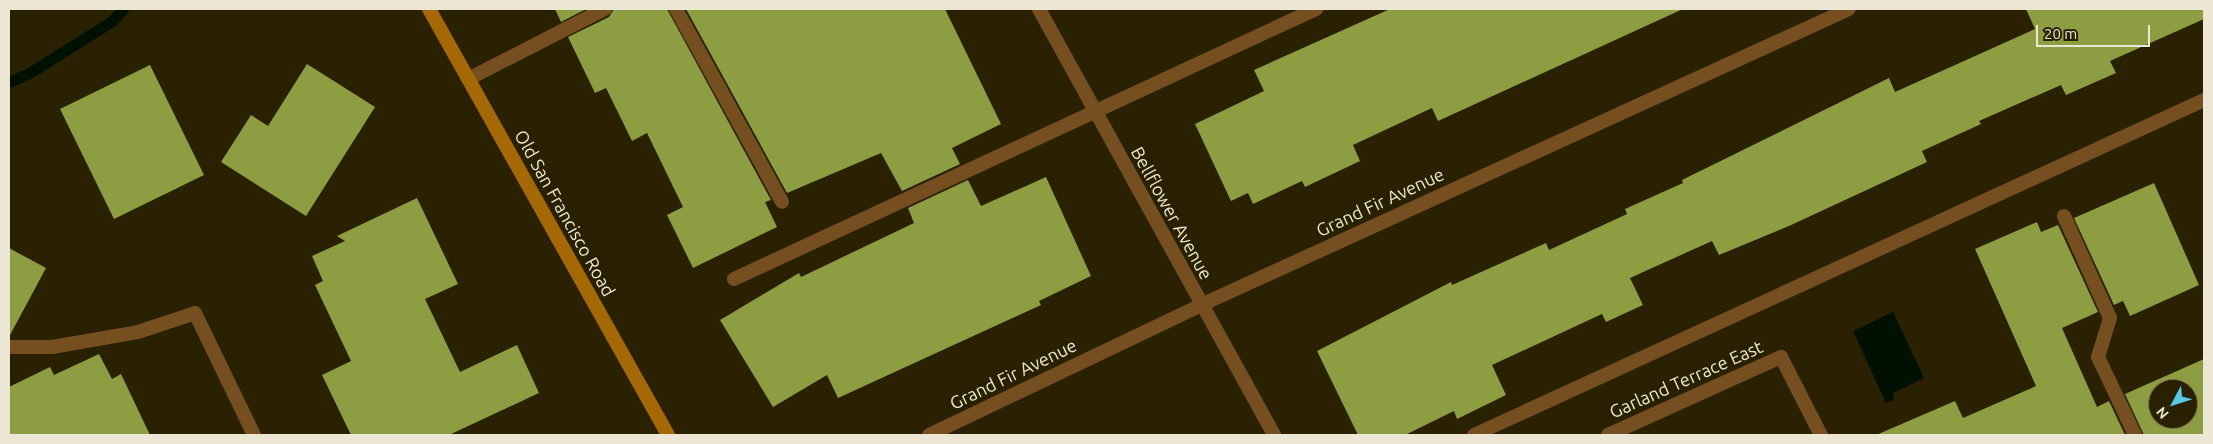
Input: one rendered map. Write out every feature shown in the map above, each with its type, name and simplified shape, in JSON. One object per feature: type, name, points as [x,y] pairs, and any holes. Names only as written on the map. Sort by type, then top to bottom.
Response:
[{"type":"main road","name":"Old San Francisco Road","points":[[429,9],[668,435]]},
{"type":"street","points":[[468,79],[605,9]]},
{"type":"street","points":[[676,9],[782,202]]},
{"type":"street","name":"Bellflower Avenue","points":[[1039,9],[1274,435]]},
{"type":"street","points":[[734,279],[1316,9]]},
{"type":"street","name":"Grand Fir Avenue","points":[[930,435],[1201,305],[1850,9]]},
{"type":"street","points":[[1474,435],[2204,100]]},
{"type":"street","points":[[2064,216],[2110,318],[2098,357],[2135,435]]},
{"type":"street","points":[[9,347],[52,347],[138,332],[195,313],[254,435]]},
{"type":"street","name":"Garland Terrace East","points":[[1608,435],[1780,357],[1821,435]]},
{"type":"shaded area","points":[[1893,312],[1924,378],[1893,393],[1894,400],[1886,403],[1853,331]]},
{"type":"building","points":[[555,9],[586,9],[561,22]]},
{"type":"building","points":[[614,9],[667,9],[771,200],[765,202],[777,227],[693,268],[667,215],[683,207],[647,133],[632,141],[606,88],[595,93],[568,37],[609,17]]},
{"type":"building","points":[[686,9],[945,9],[1001,124],[952,148],[960,164],[902,191],[881,153],[787,193]]},
{"type":"building","points":[[1390,9],[1683,9],[1438,121],[1432,108],[1353,145],[1360,161],[1305,187],[1302,181],[1253,204],[1248,193],[1231,201],[1195,124],[1264,91],[1254,70]]},
{"type":"building","points":[[2026,9],[2204,9],[2204,19],[2110,61],[2116,73],[2066,95],[2061,85],[1979,121],[1981,124],[1922,151],[1927,162],[1789,226],[1719,255],[1712,241],[1630,278],[1643,305],[1606,322],[1602,314],[1492,365],[1506,395],[1457,419],[1454,411],[1405,435],[1358,435],[1317,351],[1451,282],[1452,285],[1546,243],[1549,250],[1627,214],[1625,209],[1683,183],[1682,180],[1889,78],[1895,92],[2035,29]]},
{"type":"building","points":[[307,64],[375,107],[306,216],[221,162],[251,115],[268,126]]},
{"type":"building","points":[[150,65],[204,175],[114,219],[60,109]]},
{"type":"building","points":[[1046,177],[1091,276],[1039,301],[1041,305],[838,398],[827,375],[773,407],[720,320],[799,273],[801,277],[914,223],[908,208],[968,180],[981,206]]},
{"type":"building","points":[[2154,183],[2199,285],[2130,316],[2123,301],[2114,305],[2074,218]]},
{"type":"building","points":[[417,198],[458,284],[425,299],[460,372],[517,345],[539,393],[449,435],[351,435],[322,375],[351,361],[315,285],[323,281],[312,256],[345,241],[337,236]]},
{"type":"building","points":[[2037,222],[2041,232],[2058,225],[2098,312],[2062,328],[2097,407],[2109,401],[2125,435],[1876,435],[1955,401],[1963,418],[2036,386],[1975,249]]},
{"type":"building","points":[[9,248],[46,268],[9,337]]},
{"type":"building","points":[[99,354],[112,379],[121,374],[150,435],[9,435],[9,387],[50,367],[54,375]]},
{"type":"building","points":[[2204,359],[2204,435],[2144,435],[2125,394],[2148,384],[2148,429],[2198,429],[2198,379],[2159,379]]},
{"type":"waterway","points":[[9,82],[31,72],[112,21],[123,9]]}]
